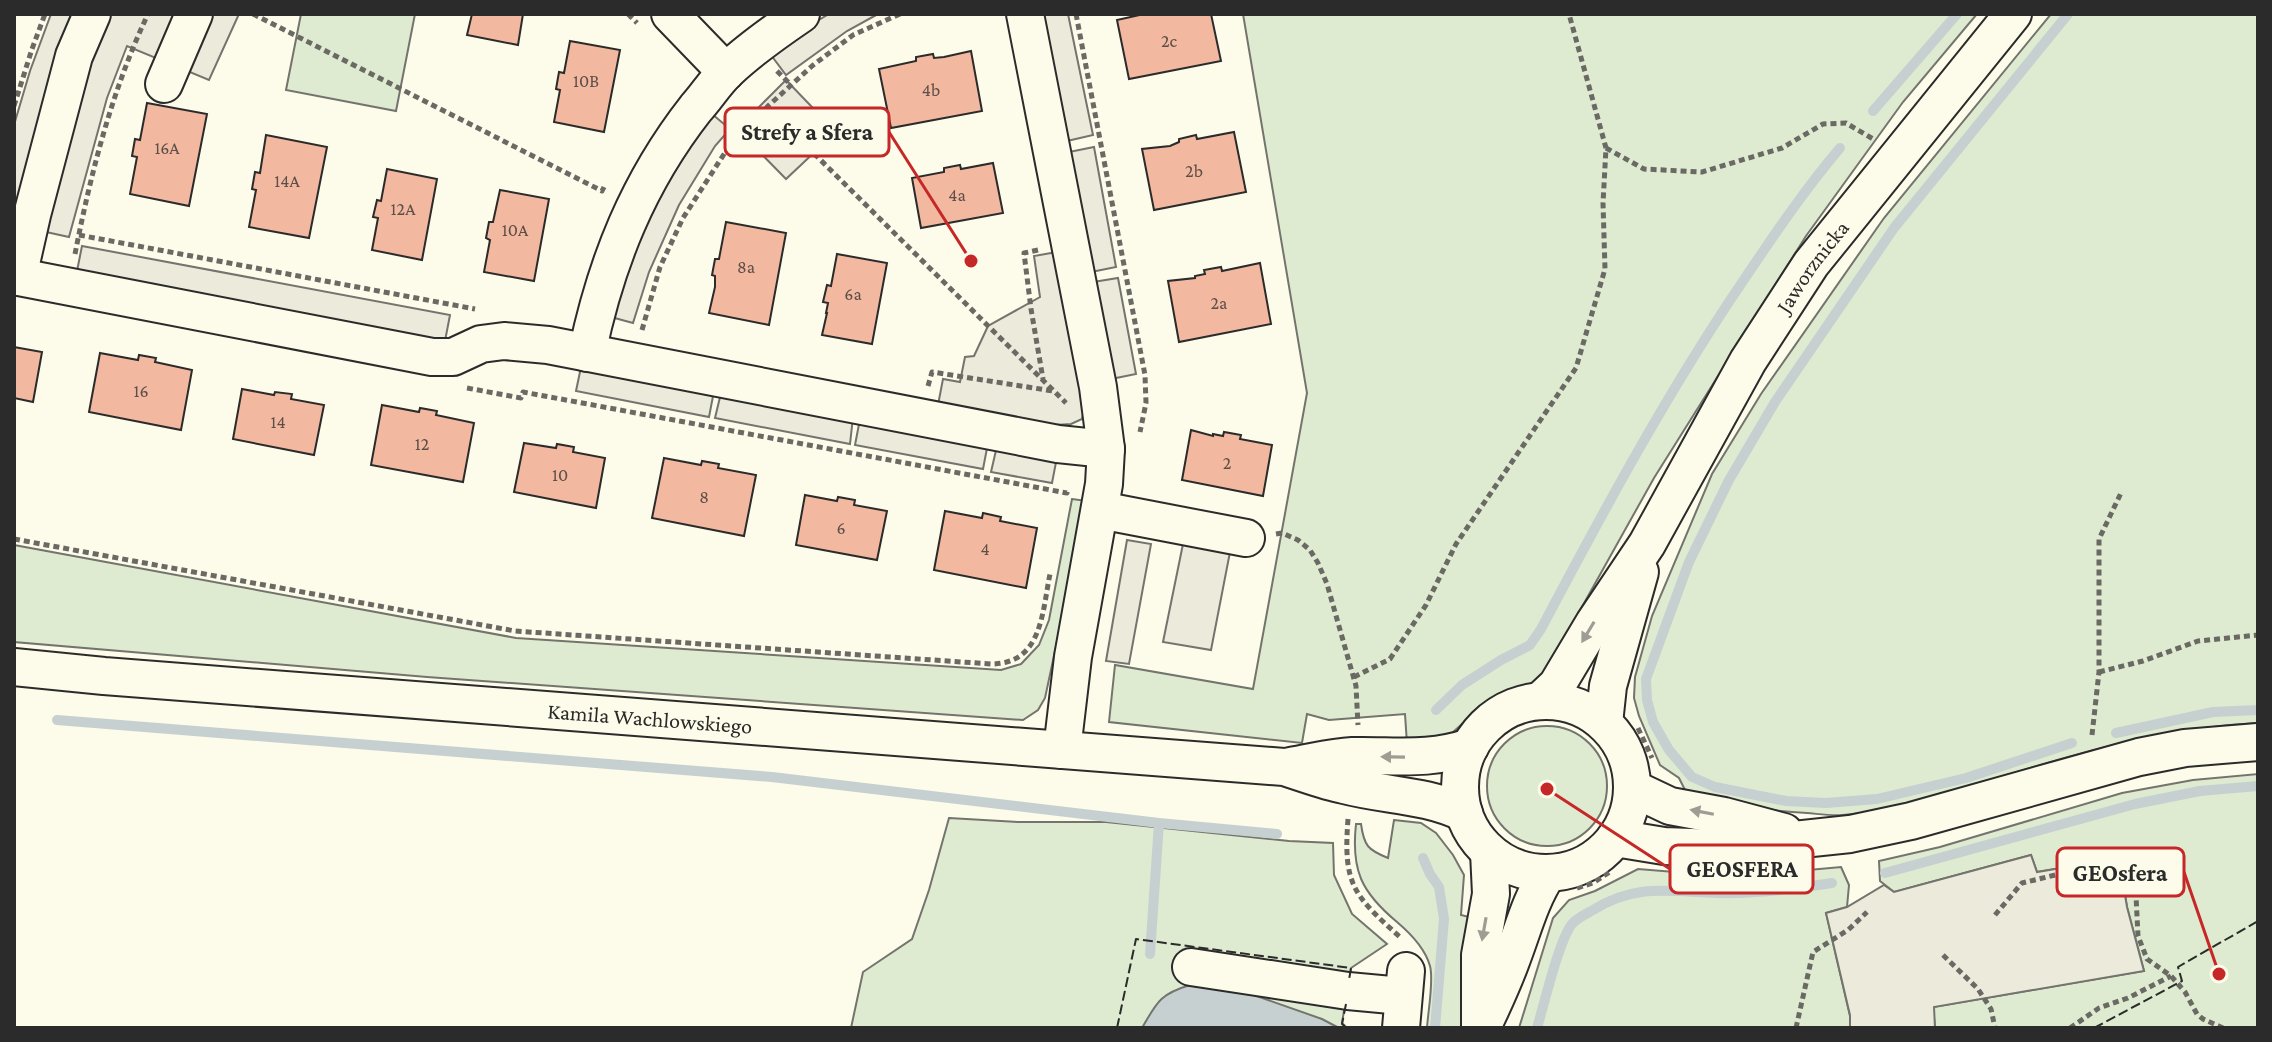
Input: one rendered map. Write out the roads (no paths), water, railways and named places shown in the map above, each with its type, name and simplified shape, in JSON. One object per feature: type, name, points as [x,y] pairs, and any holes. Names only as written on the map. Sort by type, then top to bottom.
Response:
[{"type":"street","points":[[92,14],[74,56],[16,277],[432,357],[453,357],[481,344],[504,341],[548,345],[1107,446]]},
{"type":"street","points":[[164,84],[194,14]]},
{"type":"street","points":[[670,14],[726,72]]},
{"type":"street","points":[[587,353],[608,269],[631,213],[664,153],[726,72],[768,36],[801,14]]},
{"type":"street","points":[[1025,14],[1107,446],[1090,500],[1062,750]]},
{"type":"street","name":"Jaworznicka","points":[[1540,701],[1557,685],[1647,544],[1748,361],[1811,264],[2013,14]]},
{"type":"street","points":[[1090,500],[1259,534]]},
{"type":"street","name":"Jaworznicka","points":[[1618,720],[1608,686],[1647,544]]},
{"type":"street","name":"Kamila Wachlowskiego","points":[[14,667],[1284,767],[1345,786],[1421,797],[1464,813]]},
{"type":"street","points":[[1559,882],[1510,865],[1489,852],[1471,829],[1464,813],[1460,776],[1465,755],[1475,738],[1496,717],[1520,704],[1558,702],[1618,720],[1619,742],[1630,769],[1670,806],[1805,837]]},
{"type":"street","points":[[1481,1028],[1512,960],[1525,917],[1539,887],[1559,882],[1572,868],[1600,854],[1664,846],[1717,848],[1850,834],[1911,821],[2139,757],[2185,748],[2258,742]]},
{"type":"street","name":"Kamila Wachlowskiego","points":[[1284,767],[1349,756],[1418,757],[1447,754],[1470,747]]},
{"type":"street","points":[[1615,853],[1628,812],[1645,780]]},
{"type":"street","points":[[1481,1028],[1480,955],[1491,894],[1489,852]]},
{"type":"street","points":[[1191,967],[1348,991],[1403,984]]},
{"type":"waterway","points":[[1873,111],[1957,14]]},
{"type":"waterway","points":[[2068,14],[1894,228],[1775,402],[1729,480],[1689,562],[1646,679],[1653,722],[1669,750],[1692,777],[1715,787],[1786,801],[1826,803],[1877,799],[1966,778],[2072,743]]},
{"type":"waterway","points":[[1436,710],[1462,685],[1530,645],[1688,366],[1778,230],[1840,148]]},
{"type":"waterway","points":[[2116,733],[2213,712],[2258,710]]},
{"type":"waterway","points":[[57,720],[772,777],[1277,834]]},
{"type":"waterway","points":[[1885,873],[2135,804],[2200,791],[2258,786]]},
{"type":"waterway","points":[[1150,954],[1159,823]]},
{"type":"waterway","points":[[1423,858],[1439,887],[1444,919],[1435,1028]]},
{"type":"waterway","points":[[1537,1028],[1567,932],[1576,920],[1611,900],[1645,892],[1747,892],[1832,883]]},
{"type":"place","name":"Strefy a Sfera","points":[[971,261]]},
{"type":"place","name":"GEOSFERA","points":[[1547,789]]},
{"type":"place","name":"GEOsfera","points":[[2219,974]]}]
